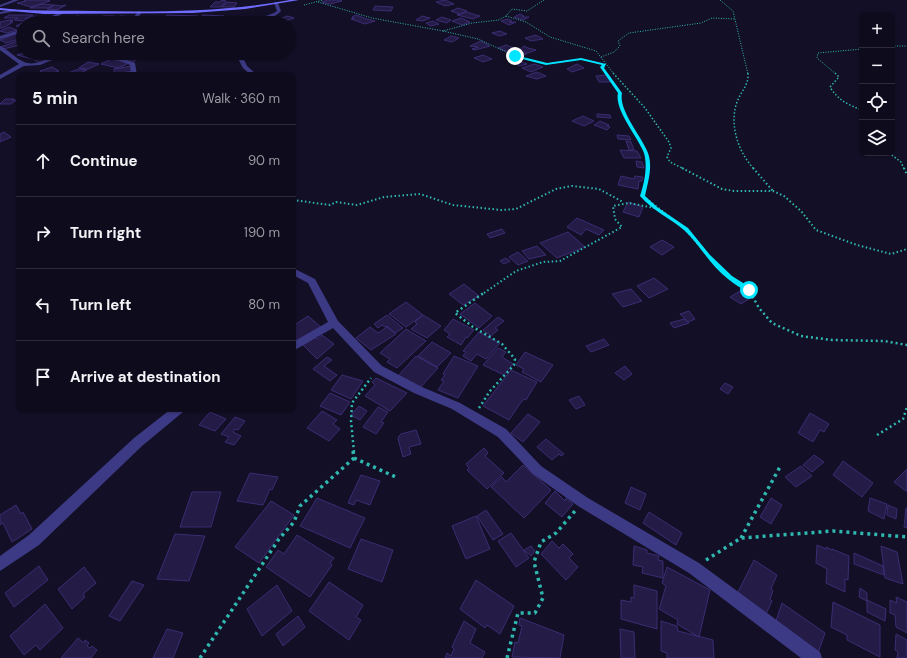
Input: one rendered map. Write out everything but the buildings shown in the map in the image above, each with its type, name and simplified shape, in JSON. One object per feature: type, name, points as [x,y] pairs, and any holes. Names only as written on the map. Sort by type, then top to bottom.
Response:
[{"type":"main road","points":[[0,8],[64,12],[217,10],[297,0]]},
{"type":"street","points":[[0,8],[17,0]]},
{"type":"street","points":[[270,16],[276,14],[279,11],[276,3]]},
{"type":"street","points":[[0,13],[15,10]]},
{"type":"street","points":[[55,16],[64,12]]},
{"type":"street","points":[[137,16],[140,12]]},
{"type":"street","points":[[0,38],[16,32]]},
{"type":"street","points":[[0,48],[16,59]]},
{"type":"street","points":[[17,60],[23,64]]},
{"type":"street","points":[[0,78],[23,64],[38,64],[48,60]]},
{"type":"street","points":[[122,60],[133,64],[134,72]]},
{"type":"street","points":[[242,60],[245,67],[251,72]]},
{"type":"street","points":[[296,273],[312,281],[334,323],[378,369],[418,390],[456,406],[502,433],[537,470],[583,502],[694,568],[814,658]]},
{"type":"street","points":[[296,345],[334,323]]},
{"type":"street","points":[[0,564],[34,540],[138,442],[175,412]]},
{"type":"path","points":[[442,31],[472,23],[499,20],[506,16],[512,9],[527,11],[544,0]]},
{"type":"path","points":[[720,0],[734,11],[749,80],[737,102],[734,118],[738,145],[746,161],[773,191],[784,196],[801,211],[816,230],[857,246],[890,254],[907,249]]},
{"type":"path","points":[[318,2],[372,18],[478,39],[515,56],[546,64],[581,59],[605,65]]},
{"type":"path","points":[[506,16],[526,22],[539,32],[558,40],[596,51],[602,57],[605,65],[645,108],[656,126],[666,136],[671,148],[667,157],[670,162],[722,189],[734,191],[773,191]]},
{"type":"path","points":[[602,57],[614,52],[620,46],[618,41],[629,34],[701,23],[712,18],[736,19]]},
{"type":"path","points":[[895,46],[907,46]]},
{"type":"path","points":[[859,48],[818,53],[817,58],[839,77],[830,87],[834,95],[841,102],[859,109]]},
{"type":"path","points":[[605,65],[602,67],[620,93],[619,97],[626,118],[646,153],[648,174],[642,196],[686,230],[708,256],[730,277],[749,290],[760,308],[772,323],[801,336],[832,340],[884,341],[907,345]]},
{"type":"path","points":[[893,156],[901,162],[907,175]]},
{"type":"path","points":[[296,200],[330,205],[336,202],[357,205],[384,197],[420,194],[453,205],[501,210],[516,208],[556,189],[572,186],[599,189],[624,202],[636,203],[656,208]]},
{"type":"path","points":[[472,416],[490,391],[514,365],[515,359],[502,344],[473,327],[455,313],[517,269],[552,260],[560,260],[622,227],[615,219],[612,206],[624,202]]},
{"type":"path","points":[[354,458],[350,421],[352,403],[378,369]]},
{"type":"path","points":[[877,435],[902,419],[907,407]]},
{"type":"path","points":[[354,458],[398,478]]},
{"type":"path","points":[[200,658],[279,539],[294,522],[300,506],[354,458]]},
{"type":"path","points":[[741,538],[781,465]]},
{"type":"path","points":[[507,658],[518,612],[535,613],[543,598],[534,562],[540,542],[556,533],[583,502]]},
{"type":"path","points":[[694,568],[741,538],[833,531],[907,537]]},
{"type":"route","points":[[515,56],[546,64],[581,59],[605,65],[602,67],[612,80],[615,88],[620,93],[619,97],[626,118],[646,153],[648,174],[642,196],[686,230],[708,256],[730,277],[749,290]]}]
